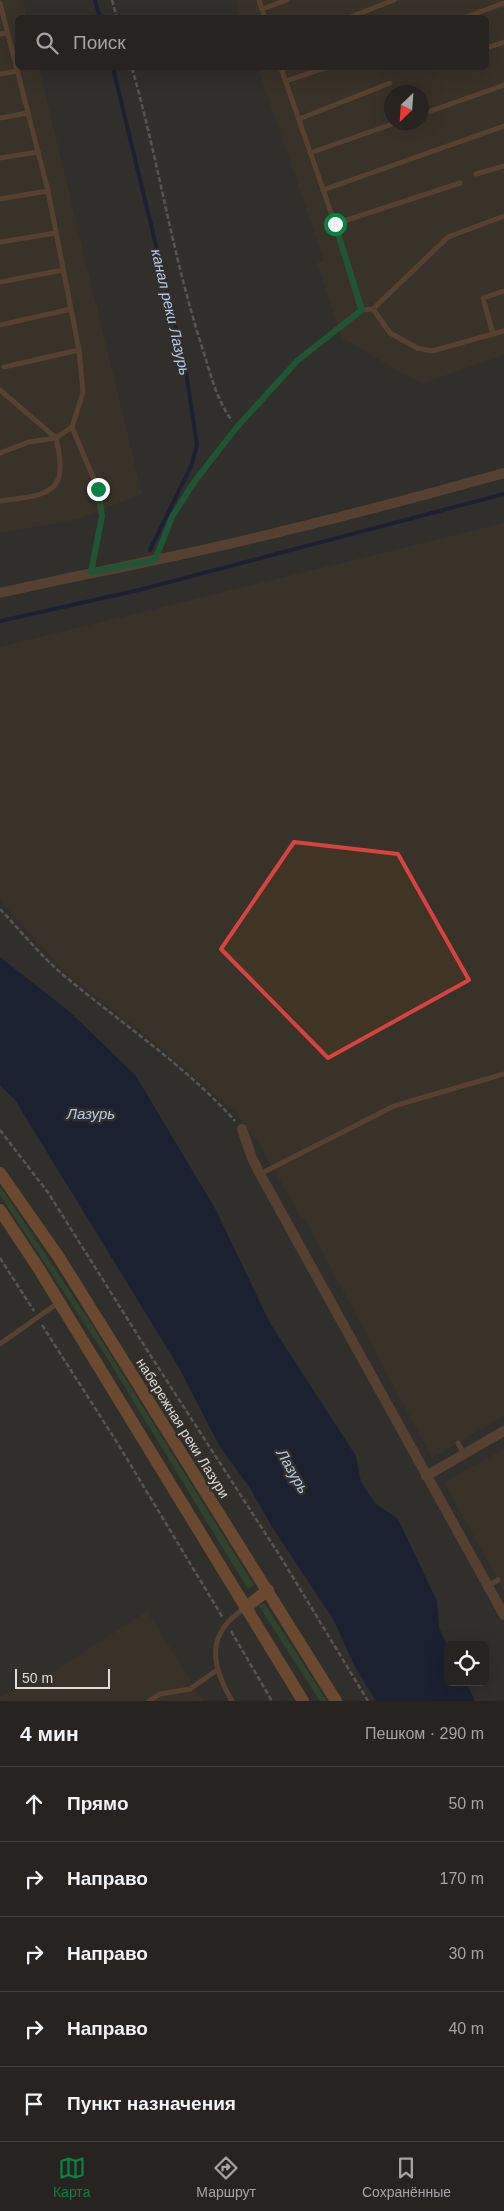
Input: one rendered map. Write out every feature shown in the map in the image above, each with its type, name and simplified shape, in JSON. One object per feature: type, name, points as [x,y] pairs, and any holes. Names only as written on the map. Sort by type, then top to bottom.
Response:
[{"type":"main road","name":"набережная реки Лазури","points":[[0,1173],[58,1256],[336,1701]]},
{"type":"main road","points":[[0,1210],[39,1269],[303,1701]]},
{"type":"main road","points":[[245,1608],[268,1590]]},
{"type":"street","points":[[0,593],[91,572],[155,560],[401,502],[504,473]]},
{"type":"street","points":[[242,1129],[260,1174],[504,1615]]},
{"type":"street","points":[[426,1476],[504,1431]]},
{"type":"lane","points":[[259,0],[263,15]]},
{"type":"lane","points":[[262,9],[287,0]]},
{"type":"lane","points":[[356,15],[394,0]]},
{"type":"lane","points":[[474,15],[504,3]]},
{"type":"lane","points":[[0,4],[15,63]]},
{"type":"lane","points":[[0,34],[8,33]]},
{"type":"lane","points":[[489,47],[504,42]]},
{"type":"lane","points":[[283,70],[362,310]]},
{"type":"lane","points":[[286,81],[319,70]]},
{"type":"lane","points":[[0,74],[17,71],[28,113],[48,191],[80,350],[83,392],[72,427],[56,438],[29,442],[3,452],[0,446]]},
{"type":"lane","points":[[299,119],[390,83]]},
{"type":"lane","points":[[429,112],[504,86]]},
{"type":"lane","points":[[0,118],[28,113]]},
{"type":"lane","points":[[323,190],[504,126]]},
{"type":"lane","points":[[310,153],[384,127]]},
{"type":"lane","points":[[0,158],[38,152]]},
{"type":"lane","points":[[476,174],[504,166]]},
{"type":"lane","points":[[335,224],[460,183]]},
{"type":"lane","points":[[0,199],[48,191]]},
{"type":"lane","points":[[155,560],[172,517],[194,482],[237,427],[298,360],[362,310],[373,309],[448,237],[504,216]]},
{"type":"lane","points":[[0,242],[56,232]]},
{"type":"lane","points":[[0,282],[63,270]]},
{"type":"lane","points":[[493,334],[483,298],[504,291]]},
{"type":"lane","points":[[0,325],[71,309]]},
{"type":"lane","points":[[373,309],[390,333],[416,348],[432,352],[504,330]]},
{"type":"lane","points":[[4,367],[80,350]]},
{"type":"lane","points":[[0,390],[56,438],[61,470],[56,485],[48,492],[0,501]]},
{"type":"lane","points":[[72,427],[98,489],[102,516],[91,572]]},
{"type":"lane","points":[[260,1174],[394,1106],[504,1074]]},
{"type":"lane","points":[[0,1344],[59,1303]]},
{"type":"lane","points":[[458,1443],[464,1454]]},
{"type":"lane","points":[[488,1586],[498,1580]]},
{"type":"lane","points":[[232,1701],[220,1680],[214,1655],[220,1637],[232,1617],[245,1608]]},
{"type":"lane","points":[[149,1701],[160,1694],[190,1689],[217,1670]]},
{"type":"path","points":[[112,0],[116,15]]},
{"type":"path","points":[[133,70],[145,114],[187,300],[221,405],[237,427]]},
{"type":"path","points":[[0,910],[60,972],[211,1094],[242,1129]]},
{"type":"path","points":[[0,1130],[50,1194],[147,1350],[280,1556],[368,1701]]},
{"type":"path","points":[[0,1258],[118,1444],[272,1701]]},
{"type":"highlighted area","points":[[294,842],[398,854],[469,980],[328,1058],[221,949]]},
{"type":"shaded area","points":[[0,0],[23,0],[27,15],[15,15],[15,70],[39,70],[142,494],[78,519],[0,533]]},
{"type":"shaded area","points":[[236,0],[504,0],[504,355],[421,384],[342,338],[317,263],[324,261],[259,70],[489,70],[489,15],[240,15]]},
{"type":"shaded area","points":[[504,523],[504,1416],[432,1458],[304,1217],[301,1218],[261,1147],[236,1113],[147,1036],[67,974],[0,901],[0,647]]},
{"type":"shaded area","points":[[504,1449],[504,1591],[444,1482]]},
{"type":"shaded area","points":[[147,1611],[203,1701],[0,1701],[0,1697],[52,1673]]},
{"type":"green space","points":[[0,1186],[90,1322],[254,1585],[248,1589],[106,1356],[0,1195]]},
{"type":"green space","points":[[264,1603],[327,1701],[320,1701],[259,1606]]},
{"type":"water","name":"Лазурь","points":[[0,957],[70,1012],[136,1076],[216,1210],[270,1323],[356,1456],[361,1482],[375,1503],[398,1519],[437,1601],[439,1628],[446,1641],[444,1686],[468,1686],[475,1701],[376,1701],[355,1667],[333,1619],[272,1527],[250,1488],[219,1445],[178,1366],[15,1100],[0,1085]]},
{"type":"waterway","name":"канал реки Лазурь","points":[[95,0],[99,15]]},
{"type":"waterway","name":"канал реки Лазурь","points":[[113,70],[185,365],[197,445],[191,466],[150,550]]},
{"type":"waterway","points":[[0,621],[139,590],[504,494]]},
{"type":"route","points":[[98,489],[102,516],[91,572],[155,560],[172,517],[194,482],[237,427],[298,360],[330,333],[362,310],[335,224]]}]
